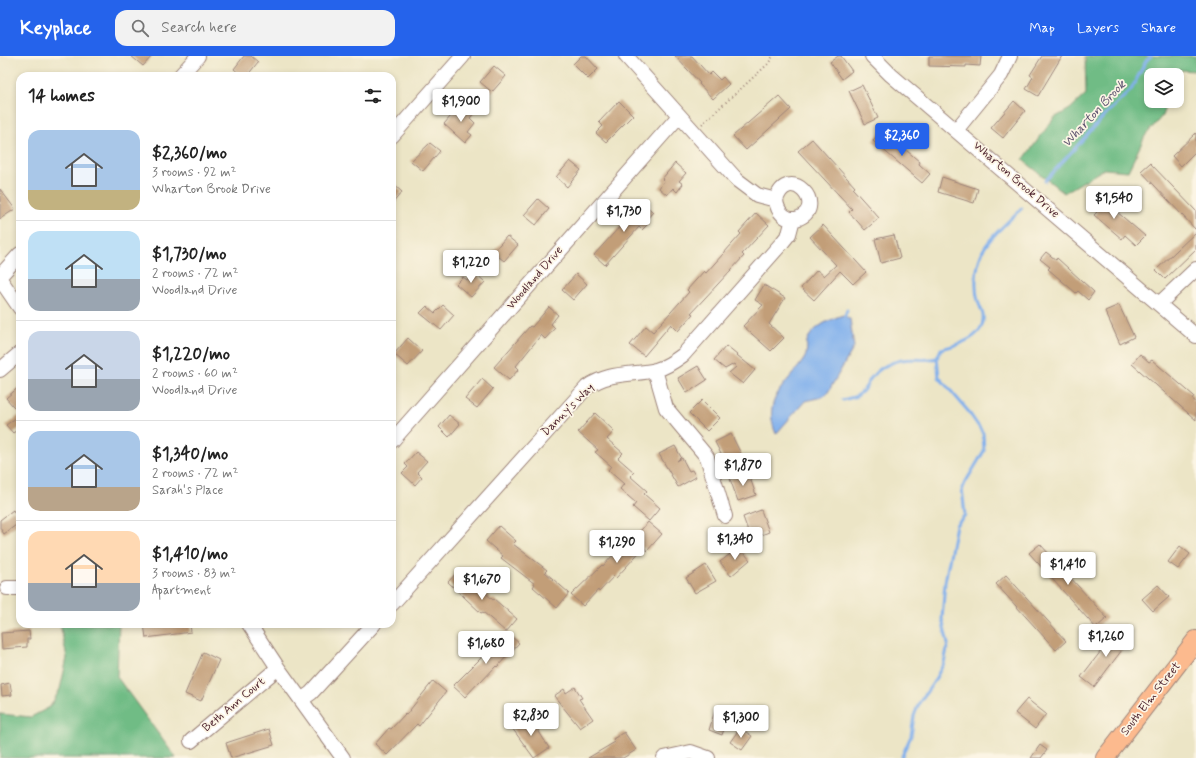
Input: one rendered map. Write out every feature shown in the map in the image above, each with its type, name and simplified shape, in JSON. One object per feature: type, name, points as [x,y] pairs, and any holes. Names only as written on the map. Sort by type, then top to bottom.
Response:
[{"type":"main road","name":"South Elm Street","points":[[1105,758],[1196,640]]},
{"type":"street","points":[[184,72],[198,56]]},
{"type":"street","points":[[396,131],[463,56]]},
{"type":"street","points":[[626,56],[746,188],[766,199],[776,200]]},
{"type":"street","name":"Wharton Brook Drive","points":[[872,56],[891,75],[956,129],[1196,336]]},
{"type":"street","points":[[956,129],[1001,76],[1010,56]]},
{"type":"street","name":"Woodland Drive","points":[[396,436],[679,116]]},
{"type":"street","points":[[790,186],[803,189],[808,194],[808,208],[799,218],[793,219],[782,215],[776,206],[776,200],[778,194],[783,188],[790,186]]},
{"type":"street","name":"Danny's Way","points":[[396,600],[587,387],[598,379],[613,374],[655,370],[672,363],[683,355],[785,239],[789,234],[793,219]]},
{"type":"street","points":[[16,259],[0,277],[16,302]]},
{"type":"street","points":[[1158,304],[1196,269]]},
{"type":"street","points":[[0,370],[16,356]]},
{"type":"street","points":[[655,370],[666,408],[707,457],[726,516]]},
{"type":"street","points":[[252,628],[278,668],[344,758]]},
{"type":"street","points":[[301,700],[311,693],[370,628]]},
{"type":"street","name":"Beth Ann Court","points":[[190,741],[278,668]]},
{"type":"street","points":[[664,758],[691,752],[708,758]]},
{"type":"path","points":[[694,132],[768,64],[773,56]]},
{"type":"green space","points":[[1085,56],[1196,56],[1196,71],[1184,70],[1184,68],[1144,68],[1144,108],[1165,108],[1162,116],[1145,136],[1128,171],[1104,169],[1064,193],[1023,160],[1054,118],[1070,109],[1086,94]]},
{"type":"green space","points":[[61,628],[119,628],[117,677],[176,758],[0,758],[0,714],[31,717],[50,707],[60,689],[67,658]]},
{"type":"water","points":[[843,315],[850,319],[854,347],[827,394],[822,397],[805,401],[776,434],[772,422],[774,401],[778,393],[805,357],[809,336],[822,324]]},
{"type":"building","points":[[131,56],[152,56],[143,66]]},
{"type":"building","points":[[244,56],[251,56],[258,62],[250,72],[237,72],[234,69]]},
{"type":"building","points":[[581,56],[586,56],[598,69],[588,79],[573,64]]},
{"type":"building","points":[[675,56],[692,56],[709,75],[712,72],[720,80],[723,77],[729,84],[713,99]]},
{"type":"building","points":[[838,56],[841,56],[852,71],[842,79],[830,62]]},
{"type":"building","points":[[929,56],[981,56],[980,66],[966,65],[966,67],[929,66]]},
{"type":"building","points":[[1042,56],[1062,56],[1038,96],[1026,89],[1033,77],[1030,75]]},
{"type":"building","points":[[494,66],[506,76],[492,92],[480,82]]},
{"type":"building","points":[[862,85],[878,118],[865,124],[849,91]]},
{"type":"building","points":[[779,96],[791,109],[746,150],[733,136]]},
{"type":"building","points":[[619,101],[633,115],[606,142],[596,133],[603,126],[599,122]]},
{"type":"building","points":[[1014,101],[1025,111],[1003,138],[991,128]]},
{"type":"building","points":[[465,103],[475,112],[470,118],[475,123],[468,132],[472,135],[465,143],[444,124],[457,109],[459,110]]},
{"type":"building","points":[[881,131],[891,140],[892,138],[920,162],[919,164],[930,174],[922,183],[873,141]]},
{"type":"building","points":[[1196,133],[1196,151],[1181,166],[1172,156]]},
{"type":"building","points":[[812,139],[855,187],[853,189],[879,218],[865,230],[849,212],[852,209],[798,151]]},
{"type":"building","points":[[430,143],[440,151],[423,171],[411,161]]},
{"type":"building","points":[[570,161],[581,170],[567,187],[556,177]]},
{"type":"building","points":[[675,163],[686,173],[679,181],[683,184],[677,192],[673,188],[667,195],[659,188],[664,181],[662,179]]},
{"type":"building","points":[[1150,163],[1196,211],[1196,230],[1141,171]]},
{"type":"building","points":[[942,177],[978,189],[974,203],[938,192]]},
{"type":"building","points":[[396,187],[402,192],[396,199]]},
{"type":"building","points":[[0,189],[15,209],[0,219]]},
{"type":"building","points":[[1095,193],[1145,236],[1136,245],[1125,235],[1122,239],[1094,215],[1097,212],[1086,203]]},
{"type":"building","points":[[538,199],[549,209],[536,225],[524,215]]},
{"type":"building","points":[[642,202],[653,212],[646,220],[649,223],[642,230],[639,227],[605,265],[594,255]]},
{"type":"building","points":[[756,213],[769,225],[742,254],[744,256],[691,313],[693,314],[678,331],[671,324],[644,356],[630,345],[646,326],[653,332],[689,292],[687,290],[704,271],[706,273],[741,234],[739,232]]},
{"type":"building","points":[[823,225],[866,272],[853,284],[840,271],[814,300],[801,288],[817,270],[824,276],[836,265],[810,237]]},
{"type":"building","points":[[1196,232],[1196,249],[1165,279],[1156,270]]},
{"type":"building","points":[[894,235],[900,258],[881,263],[875,239]]},
{"type":"building","points":[[507,236],[518,245],[504,261],[493,252]]},
{"type":"building","points":[[1046,252],[1056,260],[1057,258],[1094,292],[1088,300],[1078,291],[1076,293],[1048,269],[1050,267],[1040,259]]},
{"type":"building","points":[[474,272],[485,282],[471,297],[456,284],[463,277],[467,280]]},
{"type":"building","points":[[576,274],[587,284],[573,300],[562,290]]},
{"type":"building","points":[[764,285],[785,298],[769,324],[784,338],[771,351],[743,326],[763,305],[755,300]]},
{"type":"building","points":[[443,305],[454,315],[441,330],[420,313],[427,306],[435,313]]},
{"type":"building","points":[[1119,305],[1134,337],[1120,344],[1105,311]]},
{"type":"building","points":[[549,307],[558,315],[551,324],[555,328],[545,339],[541,335],[516,366],[519,369],[509,380],[494,367]]},
{"type":"building","points":[[408,338],[422,351],[408,366],[396,356],[396,352]]},
{"type":"building","points":[[726,346],[755,370],[743,384],[729,373],[736,367],[734,364],[725,369],[714,360]]},
{"type":"building","points":[[1140,354],[1149,362],[1152,360],[1194,396],[1192,399],[1196,402],[1196,420],[1132,364]]},
{"type":"building","points":[[698,366],[707,380],[687,393],[678,378]]},
{"type":"building","points":[[482,379],[493,389],[477,408],[465,399]]},
{"type":"building","points":[[16,389],[16,409],[6,398]]},
{"type":"building","points":[[702,400],[720,418],[707,431],[689,413]]},
{"type":"building","points":[[595,413],[614,431],[607,439],[623,453],[618,458],[634,472],[630,476],[647,491],[644,494],[660,508],[649,521],[633,507],[636,503],[620,489],[624,484],[608,470],[611,466],[595,452],[598,450],[578,432]]},
{"type":"building","points":[[449,415],[460,424],[449,437],[439,427]]},
{"type":"building","points":[[16,418],[16,431],[13,433],[6,425]]},
{"type":"building","points":[[731,434],[742,456],[726,464],[715,442]]},
{"type":"building","points":[[675,446],[681,457],[677,461],[682,458],[689,471],[692,470],[696,477],[678,487],[659,454]]},
{"type":"building","points":[[416,452],[427,461],[417,472],[422,477],[415,485],[402,473],[408,467],[405,464]]},
{"type":"building","points":[[748,472],[756,495],[738,501],[730,479]]},
{"type":"building","points":[[13,510],[16,515],[16,525],[4,534],[0,528],[0,520]]},
{"type":"building","points":[[761,510],[769,532],[751,539],[743,517]]},
{"type":"building","points":[[648,522],[662,534],[647,551],[644,547],[616,578],[614,576],[583,606],[571,595],[602,565],[603,566],[626,541],[629,544]]},
{"type":"building","points":[[499,526],[516,541],[513,544],[547,570],[545,572],[569,593],[557,608],[533,587],[535,584],[501,558],[503,556],[486,541]]},
{"type":"building","points":[[1040,544],[1107,618],[1096,628],[1029,553]]},
{"type":"building","points":[[1180,546],[1190,554],[1178,569],[1168,562]]},
{"type":"building","points":[[739,547],[750,560],[731,576],[720,562]]},
{"type":"building","points":[[706,565],[716,581],[695,593],[686,578]]},
{"type":"building","points":[[460,569],[493,600],[494,599],[517,619],[506,632],[483,612],[481,613],[448,582]]},
{"type":"building","points":[[1006,575],[1066,641],[1056,650],[996,584]]},
{"type":"building","points":[[1158,585],[1169,597],[1153,611],[1142,599]]},
{"type":"building","points":[[145,628],[190,628],[191,632],[146,638]]},
{"type":"building","points":[[1118,629],[1131,638],[1094,687],[1081,677]]},
{"type":"building","points":[[29,631],[30,639],[27,639],[27,647],[2,649],[1,633]]},
{"type":"building","points":[[507,633],[519,643],[497,667],[496,666],[481,682],[480,681],[465,697],[453,686],[484,655],[486,657]]},
{"type":"building","points":[[203,652],[219,660],[201,701],[185,694]]},
{"type":"building","points":[[433,681],[446,692],[419,726],[417,724],[387,755],[375,744],[389,728],[391,729],[405,714],[406,715]]},
{"type":"building","points":[[10,683],[12,695],[2,696],[1,685]]},
{"type":"building","points":[[575,687],[582,698],[579,699],[593,719],[580,728],[554,696],[564,689],[566,693]]},
{"type":"building","points":[[1027,699],[1046,714],[1035,729],[1015,713]]},
{"type":"building","points":[[715,711],[729,715],[722,735],[709,730]]},
{"type":"building","points":[[530,717],[549,748],[534,758],[512,728]]},
{"type":"building","points":[[740,728],[752,736],[742,750],[730,742]]},
{"type":"building","points":[[269,729],[274,745],[231,758],[226,743]]},
{"type":"building","points":[[624,732],[636,750],[623,758],[588,758],[615,742],[613,739]]},
{"type":"building","points":[[1040,745],[1047,750],[1041,758],[1031,758]]},
{"type":"waterway","name":"Wharton Brook","points":[[1045,181],[1107,113],[1131,90],[1146,61],[1151,56]]},
{"type":"waterway","name":"Wharton Brook","points":[[901,758],[911,736],[914,716],[919,703],[933,683],[944,663],[948,644],[942,619],[945,582],[956,525],[965,515],[962,488],[984,451],[983,433],[968,411],[939,377],[937,358],[941,349],[962,343],[975,335],[980,329],[983,323],[983,315],[978,301],[976,283],[981,255],[993,237],[1022,208]]},
{"type":"waterway","points":[[844,318],[847,310]]},
{"type":"waterway","points":[[843,400],[855,397],[864,389],[871,378],[881,368],[891,363],[904,359],[937,358]]}]
